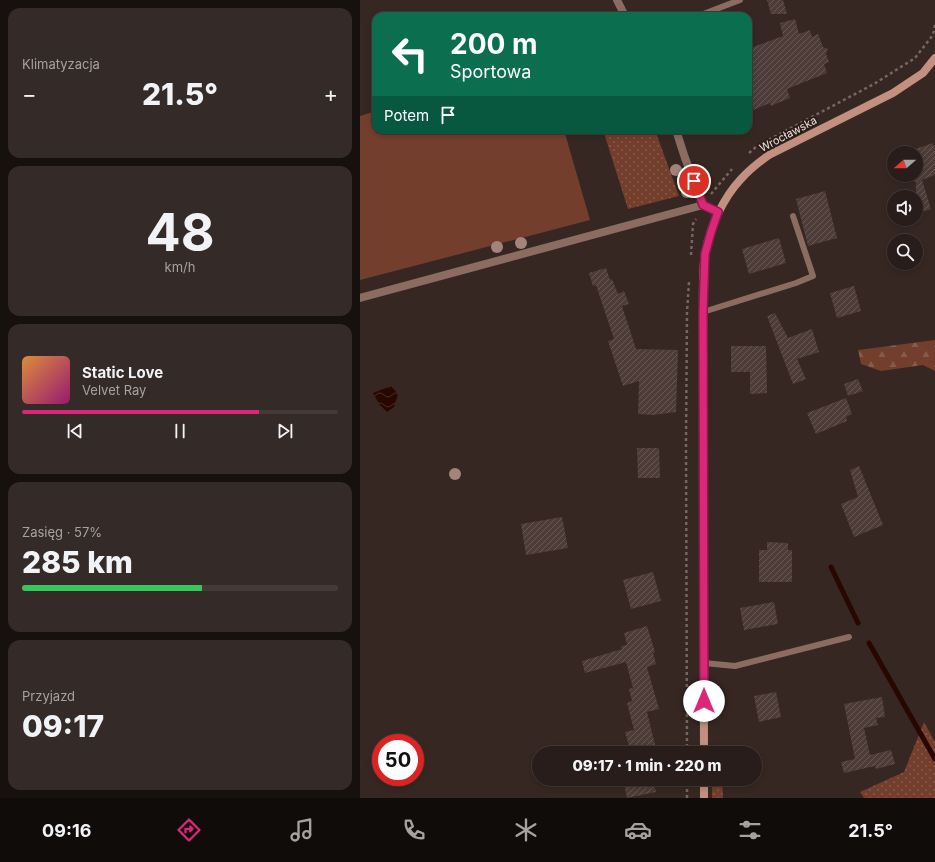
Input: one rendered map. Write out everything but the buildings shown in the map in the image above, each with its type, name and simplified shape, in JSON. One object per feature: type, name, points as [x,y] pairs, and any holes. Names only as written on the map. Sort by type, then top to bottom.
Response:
[{"type":"main road","name":"Wrocławska","points":[[704,746],[703,312],[705,254],[711,232],[718,212],[740,179],[769,155],[893,93],[923,73],[935,58]]},
{"type":"main road","points":[[704,786],[704,798]]},
{"type":"street","points":[[617,0],[623,12]]},
{"type":"street","points":[[677,134],[703,205]]},
{"type":"street","points":[[360,298],[703,205],[718,212]]},
{"type":"lane","points":[[708,12],[737,1]]},
{"type":"lane","points":[[703,312],[796,283],[813,276],[793,216]]},
{"type":"lane","points":[[704,663],[735,666],[849,637]]},
{"type":"path","points":[[746,156],[757,146],[874,84],[915,58],[933,35],[935,25]]},
{"type":"path","points":[[691,261],[693,224],[703,205],[729,171],[735,166]]},
{"type":"path","points":[[687,746],[686,434],[687,312],[690,276]]},
{"type":"path","points":[[687,786],[687,798]]},
{"type":"green space","points":[[372,112],[372,134],[565,134],[590,220],[360,280],[360,116]]},
{"type":"green space","points":[[604,134],[656,134],[679,196],[628,209]]},
{"type":"green space","points":[[935,340],[935,371],[923,365],[881,371],[861,364],[858,350]]},
{"type":"green space","points":[[924,722],[935,742],[935,798],[864,798],[860,792],[904,772]]},
{"type":"green space","points":[[712,786],[722,786],[723,798],[712,798]]},
{"type":"water","points":[[391,386],[398,394],[394,407],[387,412],[379,404],[373,393]]},
{"type":"waterway","points":[[831,567],[858,623]]},
{"type":"waterway","points":[[869,643],[935,759]]},
{"type":"route","points":[[694,181],[703,205],[718,212],[705,254],[703,312],[704,701]]}]
